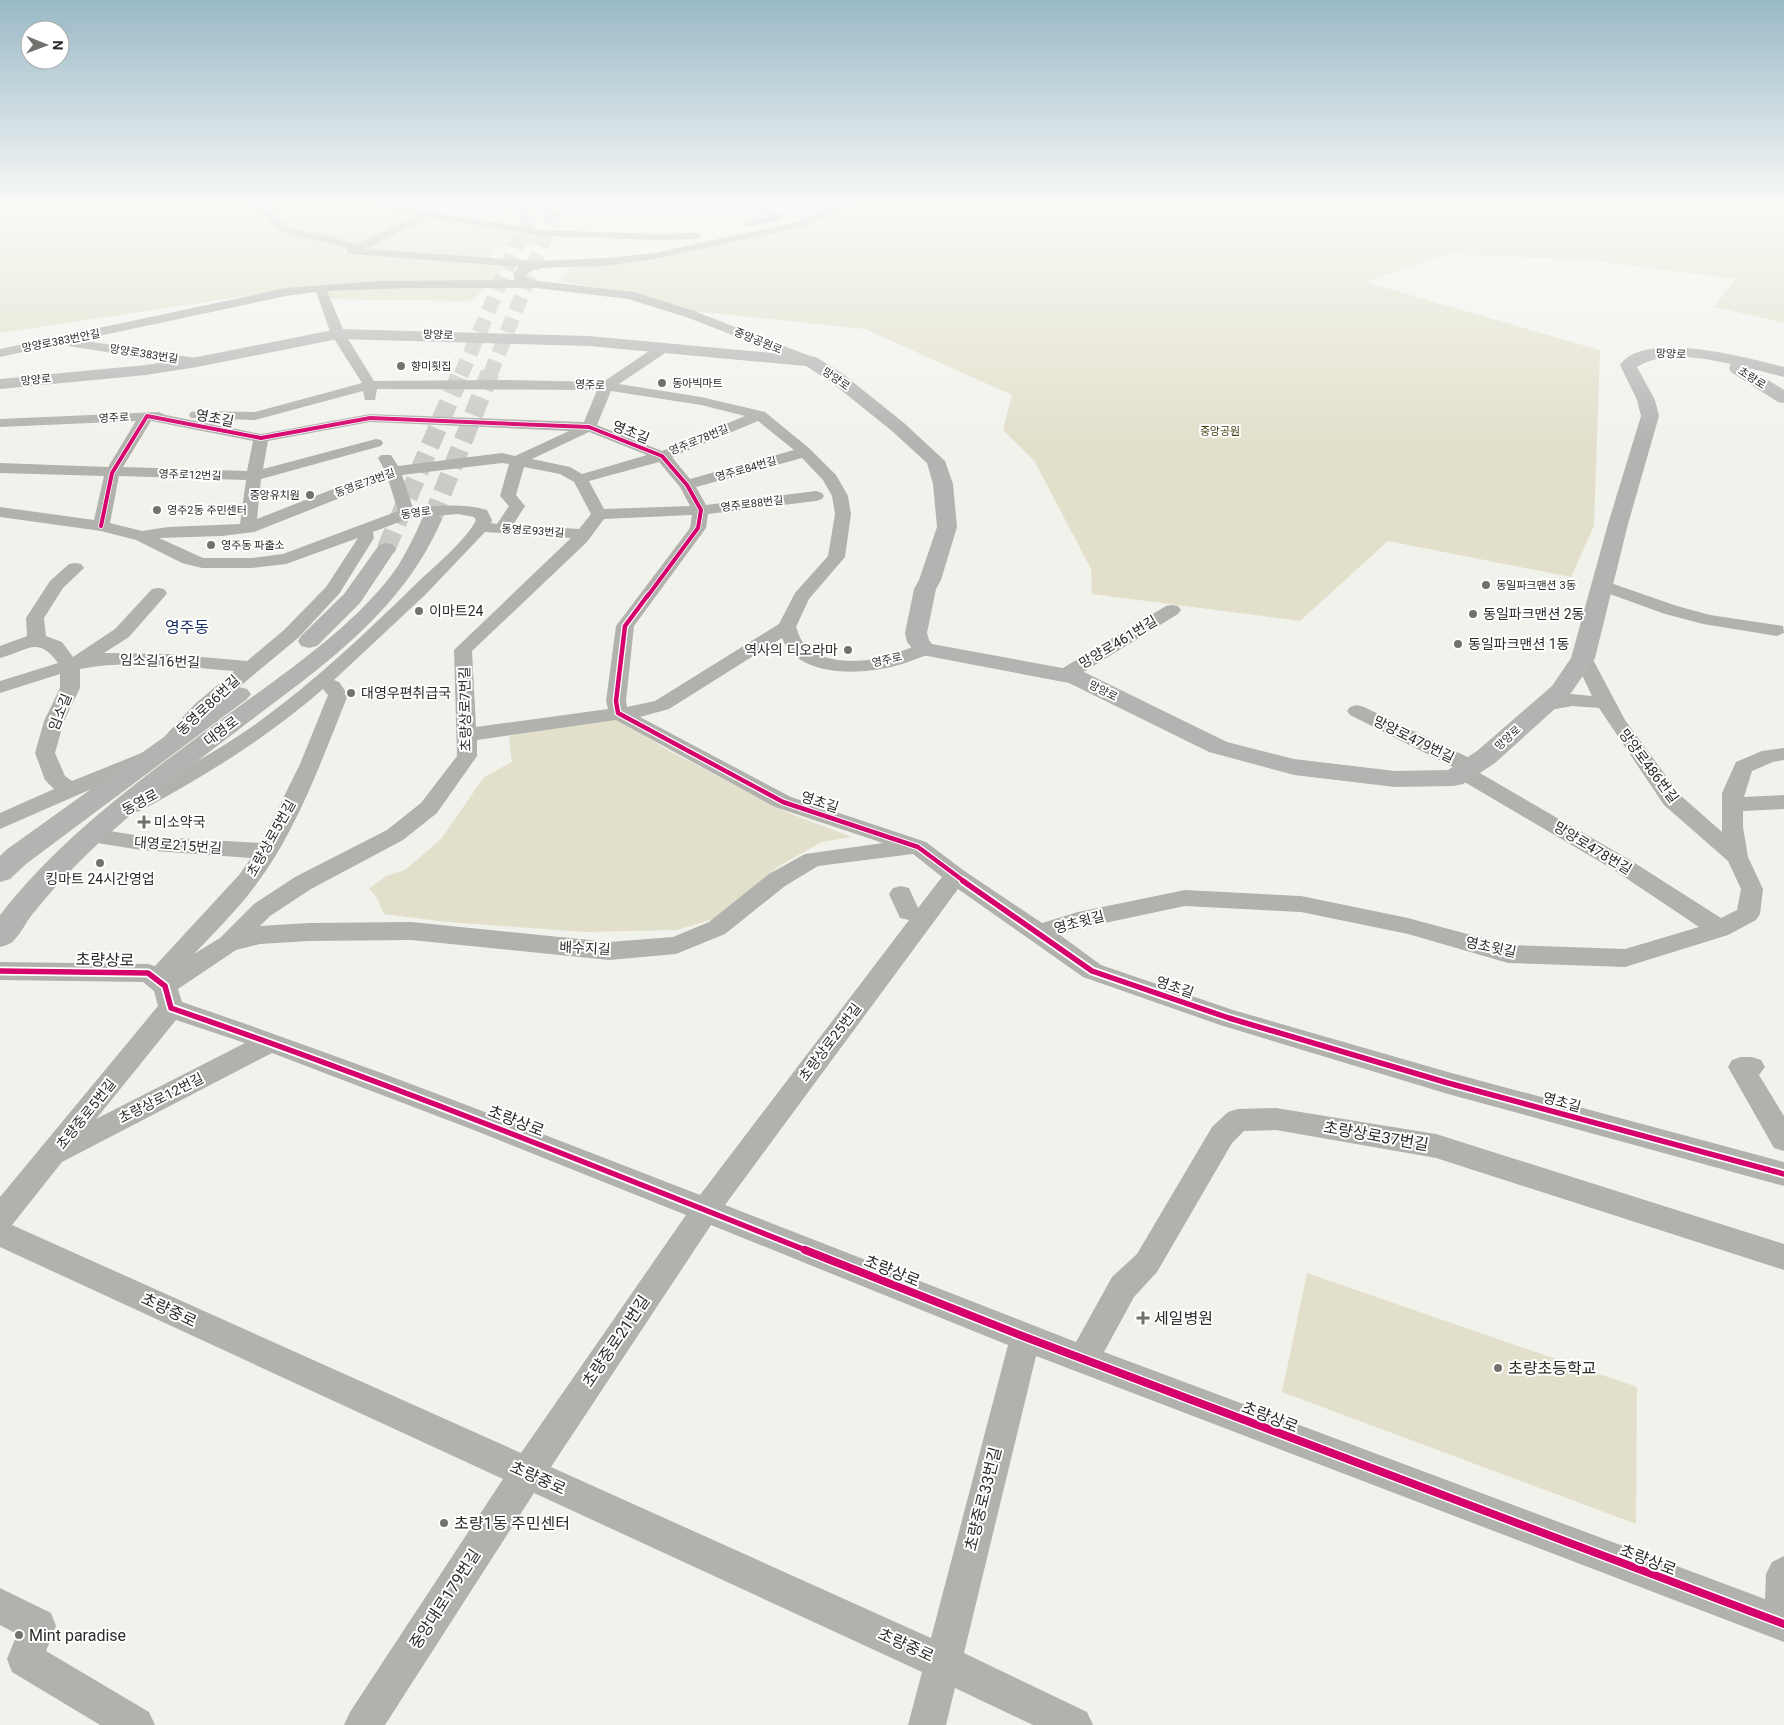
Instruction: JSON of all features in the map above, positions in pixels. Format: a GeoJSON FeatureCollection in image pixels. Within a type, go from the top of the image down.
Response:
{"type":"FeatureCollection","features":[{"type":"Feature","properties":{"kind":"main road","name":"망양로"},"geometry":{"type":"LineString","coordinates":[[0,384],[146,370],[197,362],[338,334],[481,336],[589,341],[810,361],[837,378],[898,427],[936,461],[943,484],[947,526],[930,580],[925,589],[916,634],[918,642],[925,649],[1065,675],[1084,681],[1218,747],[1294,767],[1395,779],[1454,778],[1467,770],[1486,757],[1562,691],[1583,658],[1650,416],[1646,400],[1628,365],[1635,358],[1659,352],[1721,358],[1784,372]]}},
{"type":"Feature","properties":{"kind":"main road","name":"초량로"},"geometry":{"type":"LineString","coordinates":[[1721,358],[1784,398]]}},
{"type":"Feature","properties":{"kind":"main road","name":"대영로"},"geometry":{"type":"LineString","coordinates":[[3,930],[59,866],[114,815],[293,678],[350,629],[398,579],[422,542],[432,520]]}},
{"type":"Feature","properties":{"kind":"main road","name":"대영로"},"geometry":{"type":"LineString","coordinates":[[0,872],[16,857],[272,671],[320,631],[351,601],[372,574],[386,549]]}},
{"type":"Feature","properties":{"kind":"street","name":"중앙공원로"},"geometry":{"type":"LineString","coordinates":[[527,282],[630,295],[697,317],[810,361]]}},
{"type":"Feature","properties":{"kind":"street","name":"망양로383번안길"},"geometry":{"type":"LineString","coordinates":[[0,353],[286,292],[320,288],[411,285],[537,284]]}},
{"type":"Feature","properties":{"kind":"street"},"geometry":{"type":"LineString","coordinates":[[320,288],[338,334],[370,385],[370,418],[376,443],[393,471],[407,513]]}},
{"type":"Feature","properties":{"kind":"street","name":"망양로383번길"},"geometry":{"type":"LineString","coordinates":[[61,341],[197,362]]}},
{"type":"Feature","properties":{"kind":"street"},"geometry":{"type":"LineString","coordinates":[[502,529],[517,506],[508,496],[518,460],[589,427],[606,386],[663,348]]}},
{"type":"Feature","properties":{"kind":"street","name":"영주로"},"geometry":{"type":"LineString","coordinates":[[0,423],[147,416],[255,416],[370,385],[606,386],[701,401],[760,415],[805,452],[830,478],[840,496],[844,514],[836,557],[801,597],[792,613],[787,628],[794,644],[807,656],[828,664],[860,666],[888,662],[925,649]]}},
{"type":"Feature","properties":{"kind":"street","name":"영주로78번길"},"geometry":{"type":"LineString","coordinates":[[580,479],[662,456],[760,415]]}},
{"type":"Feature","properties":{"kind":"street"},"geometry":{"type":"LineString","coordinates":[[101,526],[112,472],[147,416]]}},
{"type":"Feature","properties":{"kind":"street","name":"영초길"},"geometry":{"type":"LineString","coordinates":[[147,416],[261,438],[370,418],[589,427],[662,456],[687,486],[701,510]]}},
{"type":"Feature","properties":{"kind":"street"},"geometry":{"type":"LineString","coordinates":[[248,528],[261,438]]}},
{"type":"Feature","properties":{"kind":"street","name":"영주로12번길"},"geometry":{"type":"LineString","coordinates":[[0,468],[254,476],[376,443]]}},
{"type":"Feature","properties":{"kind":"street","name":"영주로84번길"},"geometry":{"type":"LineString","coordinates":[[687,486],[805,452]]}},
{"type":"Feature","properties":{"kind":"street","name":"동영로73번길"},"geometry":{"type":"LineString","coordinates":[[142,536],[162,531],[230,531],[248,528],[393,471],[502,458],[565,470],[580,479]]}},
{"type":"Feature","properties":{"kind":"street"},"geometry":{"type":"LineString","coordinates":[[580,479],[599,514]]}},
{"type":"Feature","properties":{"kind":"street","name":"영주로88번길"},"geometry":{"type":"LineString","coordinates":[[599,514],[701,510],[816,496]]}},
{"type":"Feature","properties":{"kind":"street","name":"동영로"},"geometry":{"type":"LineString","coordinates":[[0,512],[101,526],[142,536],[199,563],[252,563],[286,559],[407,513],[434,510],[473,510],[481,513],[484,520],[481,527],[440,572],[402,609],[320,682],[251,736],[155,794],[114,815]]}},
{"type":"Feature","properties":{"kind":"street"},"geometry":{"type":"LineString","coordinates":[[618,713],[616,701],[625,626],[698,528],[701,510]]}},
{"type":"Feature","properties":{"kind":"street","name":"초량상로7번길"},"geometry":{"type":"LineString","coordinates":[[164,992],[228,944],[262,910],[303,883],[395,835],[429,808],[467,756],[463,650],[584,534],[599,514]]}},
{"type":"Feature","properties":{"kind":"street","name":"동영로93번길"},"geometry":{"type":"LineString","coordinates":[[481,527],[584,534]]}},
{"type":"Feature","properties":{"kind":"street","name":"동영로86번길"},"geometry":{"type":"LineString","coordinates":[[0,822],[68,789],[100,779],[162,750],[202,708],[291,634],[333,590],[366,538],[364,528]]}},
{"type":"Feature","properties":{"kind":"street"},"geometry":{"type":"LineString","coordinates":[[37,638],[34,618],[56,585],[75,568]]}},
{"type":"Feature","properties":{"kind":"street"},"geometry":{"type":"LineString","coordinates":[[1602,585],[1671,610],[1709,620],[1782,629]]}},
{"type":"Feature","properties":{"kind":"street"},"geometry":{"type":"LineString","coordinates":[[0,687],[70,665],[122,633],[158,593]]}},
{"type":"Feature","properties":{"kind":"street","name":"망양로461번길"},"geometry":{"type":"LineString","coordinates":[[1065,675],[1172,610]]}},
{"type":"Feature","properties":{"kind":"street"},"geometry":{"type":"LineString","coordinates":[[466,735],[647,710],[662,705],[787,628]]}},
{"type":"Feature","properties":{"kind":"street"},"geometry":{"type":"LineString","coordinates":[[0,652],[37,638],[55,646],[70,665]]}},
{"type":"Feature","properties":{"kind":"street","name":"임소길16번길"},"geometry":{"type":"LineString","coordinates":[[70,665],[105,658],[168,660],[250,667]]}},
{"type":"Feature","properties":{"kind":"street","name":"망양로486번길"},"geometry":{"type":"LineString","coordinates":[[1583,658],[1616,721],[1672,800],[1737,857]]}},
{"type":"Feature","properties":{"kind":"street","name":"임소길"},"geometry":{"type":"LineString","coordinates":[[68,789],[56,780],[45,753],[54,721],[70,688],[70,665]]}},
{"type":"Feature","properties":{"kind":"street","name":"초량상로5번길"},"geometry":{"type":"LineString","coordinates":[[164,992],[247,881],[266,851],[310,764],[338,695],[332,686],[320,682]]}},
{"type":"Feature","properties":{"kind":"street"},"geometry":{"type":"LineString","coordinates":[[1545,705],[1572,700],[1605,703]]}},
{"type":"Feature","properties":{"kind":"street","name":"망양로479번길"},"geometry":{"type":"LineString","coordinates":[[1357,711],[1467,770]]}},
{"type":"Feature","properties":{"kind":"street","name":"영초길"},"geometry":{"type":"LineString","coordinates":[[618,713],[784,802],[918,847],[955,876],[1092,971],[1229,1018],[1448,1083],[1784,1174]]}},
{"type":"Feature","properties":{"kind":"street","name":"영초윗길"},"geometry":{"type":"LineString","coordinates":[[1039,933],[1078,920],[1185,898],[1301,904],[1408,926],[1508,954],[1625,958],[1720,929],[1748,914],[1752,889],[1737,857],[1732,827],[1732,794],[1743,767],[1769,756],[1784,754]]}},
{"type":"Feature","properties":{"kind":"street","name":"동영로"},"geometry":{"type":"LineString","coordinates":[[189,756],[183,764],[185,766],[195,765],[216,757]]}},
{"type":"Feature","properties":{"kind":"street","name":"망양로478번길"},"geometry":{"type":"LineString","coordinates":[[1467,770],[1622,865],[1720,929]]}},
{"type":"Feature","properties":{"kind":"street"},"geometry":{"type":"LineString","coordinates":[[1732,805],[1784,802]]}},
{"type":"Feature","properties":{"kind":"street","name":"대영로215번길"},"geometry":{"type":"LineString","coordinates":[[91,836],[141,843],[266,851]]}},
{"type":"Feature","properties":{"kind":"street","name":"배수지길"},"geometry":{"type":"LineString","coordinates":[[228,944],[260,935],[309,932],[411,931],[517,944],[609,951],[676,945],[717,928],[777,880],[814,859],[918,847]]}},
{"type":"Feature","properties":{"kind":"street","name":"초량상로25번길"},"geometry":{"type":"LineString","coordinates":[[706,1209],[955,876]]}},
{"type":"Feature","properties":{"kind":"street","name":"초량상로"},"geometry":{"type":"LineString","coordinates":[[0,971],[148,973],[164,992],[270,1042],[481,1121],[706,1209],[1083,1360],[1784,1624]]}},
{"type":"Feature","properties":{"kind":"street","name":"초량중로5번길"},"geometry":{"type":"LineString","coordinates":[[0,1218],[53,1155],[164,992]]}},
{"type":"Feature","properties":{"kind":"street","name":"초량상로12번길"},"geometry":{"type":"LineString","coordinates":[[53,1155],[270,1042]]}},
{"type":"Feature","properties":{"kind":"street"},"geometry":{"type":"LineString","coordinates":[[1752,1067],[1742,1067],[1784,1140]]}},
{"type":"Feature","properties":{"kind":"street","name":"초량상로37번길"},"geometry":{"type":"LineString","coordinates":[[1083,1360],[1123,1287],[1147,1263],[1222,1135],[1238,1120],[1276,1118],[1436,1146],[1784,1257]]}},
{"type":"Feature","properties":{"kind":"street","name":"초량중로21번길"},"geometry":{"type":"LineString","coordinates":[[527,1473],[706,1209]]}},
{"type":"Feature","properties":{"kind":"street","name":"초량중로"},"geometry":{"type":"LineString","coordinates":[[0,1233],[942,1662],[1074,1725]]}},
{"type":"Feature","properties":{"kind":"street","name":"초량중로33번길"},"geometry":{"type":"LineString","coordinates":[[927,1725],[1025,1337]]}},
{"type":"Feature","properties":{"kind":"street","name":"중앙대로179번길"},"geometry":{"type":"LineString","coordinates":[[363,1725],[527,1473]]}},
{"type":"Feature","properties":{"kind":"street"},"geometry":{"type":"LineString","coordinates":[[1784,1574],[1782,1587],[1784,1613]]}},
{"type":"Feature","properties":{"kind":"street"},"geometry":{"type":"LineString","coordinates":[[0,1606],[38,1626],[25,1659],[136,1725]]}},
{"type":"Feature","properties":{"kind":"green space"},"geometry":{"type":"Polygon","coordinates":[[[0,282],[494,282],[469,301],[327,299],[320,285],[0,333],[0,282]]]}},
{"type":"Feature","properties":{"kind":"green space","name":"중앙공원"},"geometry":{"type":"Polygon","coordinates":[[[568,282],[1367,282],[1600,350],[1594,526],[1571,577],[1388,541],[1300,621],[1092,594],[1091,569],[1035,462],[1003,430],[1012,395],[865,329],[691,311],[634,293],[568,282]]]}},
{"type":"Feature","properties":{"kind":"green space","name":"중앙공원"},"geometry":{"type":"Polygon","coordinates":[[[1732,282],[1784,282],[1784,323],[1714,307],[1732,282]]]}},
{"type":"Feature","properties":{"kind":"green space"},"geometry":{"type":"Polygon","coordinates":[[[612,715],[666,749],[786,812],[852,837],[822,842],[779,866],[720,917],[677,930],[586,932],[446,922],[384,914],[376,896],[369,889],[386,876],[405,870],[441,839],[484,777],[512,762],[509,736],[612,715]]]}},
{"type":"Feature","properties":{"kind":"green space"},"geometry":{"type":"Polygon","coordinates":[[[1307,1273],[1637,1387],[1636,1524],[1282,1392],[1307,1273]]]}},
{"type":"Feature","properties":{"kind":"tunnel"},"geometry":{"type":"LineString","coordinates":[[461,375],[501,282]]}},
{"type":"Feature","properties":{"kind":"tunnel"},"geometry":{"type":"LineString","coordinates":[[490,375],[527,282]]}},
{"type":"Feature","properties":{"kind":"tunnel"},"geometry":{"type":"LineString","coordinates":[[386,549],[461,373]]}},
{"type":"Feature","properties":{"kind":"tunnel"},"geometry":{"type":"LineString","coordinates":[[432,519],[490,373]]}},
{"type":"Feature","properties":{"kind":"cycle path"},"geometry":{"type":"LineString","coordinates":[[101,526],[112,473],[147,416],[261,438],[370,418],[589,427],[662,456],[687,485],[701,510],[698,528],[625,626],[616,701],[618,713],[783,802],[918,847],[955,876],[1092,971],[1229,1018],[1448,1083],[1784,1174]]}},
{"type":"Feature","properties":{"kind":"cycle path"},"geometry":{"type":"LineString","coordinates":[[0,971],[148,973],[165,986],[171,1008],[279,1045],[481,1121],[1025,1337],[1784,1624]]}},
{"type":"Feature","properties":{"kind":"place","name":"향미횟집"},"geometry":{"type":"Point","coordinates":[401,366]}},
{"type":"Feature","properties":{"kind":"place","name":"동아빅마트"},"geometry":{"type":"Point","coordinates":[662,383]}},
{"type":"Feature","properties":{"kind":"place","name":"중앙유치원"},"geometry":{"type":"Point","coordinates":[310,495]}},
{"type":"Feature","properties":{"kind":"place","name":"영주2동 주민센터"},"geometry":{"type":"Point","coordinates":[157,510]}},
{"type":"Feature","properties":{"kind":"place","name":"영주동 파출소"},"geometry":{"type":"Point","coordinates":[211,545]}},
{"type":"Feature","properties":{"kind":"place","name":"동일파크맨션 3동"},"geometry":{"type":"Point","coordinates":[1486,585]}},
{"type":"Feature","properties":{"kind":"place","name":"이마트24"},"geometry":{"type":"Point","coordinates":[419,611]}},
{"type":"Feature","properties":{"kind":"place","name":"동일파크맨션 2동"},"geometry":{"type":"Point","coordinates":[1473,614]}},
{"type":"Feature","properties":{"kind":"place","name":"동일파크맨션 1동"},"geometry":{"type":"Point","coordinates":[1458,644]}},
{"type":"Feature","properties":{"kind":"place","name":"역사의 디오라마"},"geometry":{"type":"Point","coordinates":[848,650]}},
{"type":"Feature","properties":{"kind":"place","name":"대영우편취급국"},"geometry":{"type":"Point","coordinates":[351,693]}},
{"type":"Feature","properties":{"kind":"place","name":"미소약국"},"geometry":{"type":"Point","coordinates":[144,822]}},
{"type":"Feature","properties":{"kind":"place","name":"킹마트 24시간영업"},"geometry":{"type":"Point","coordinates":[100,863]}},
{"type":"Feature","properties":{"kind":"place","name":"세일병원"},"geometry":{"type":"Point","coordinates":[1143,1318]}},
{"type":"Feature","properties":{"kind":"place","name":"초량초등학교"},"geometry":{"type":"Point","coordinates":[1498,1368]}},
{"type":"Feature","properties":{"kind":"place","name":"초량1동 주민센터"},"geometry":{"type":"Point","coordinates":[444,1523]}},
{"type":"Feature","properties":{"kind":"place","name":"Mint paradise"},"geometry":{"type":"Point","coordinates":[19,1635]}},
{"type":"Feature","properties":{"kind":"district","name":"영주동"},"geometry":{"type":"Point","coordinates":[187,627]}}]}
